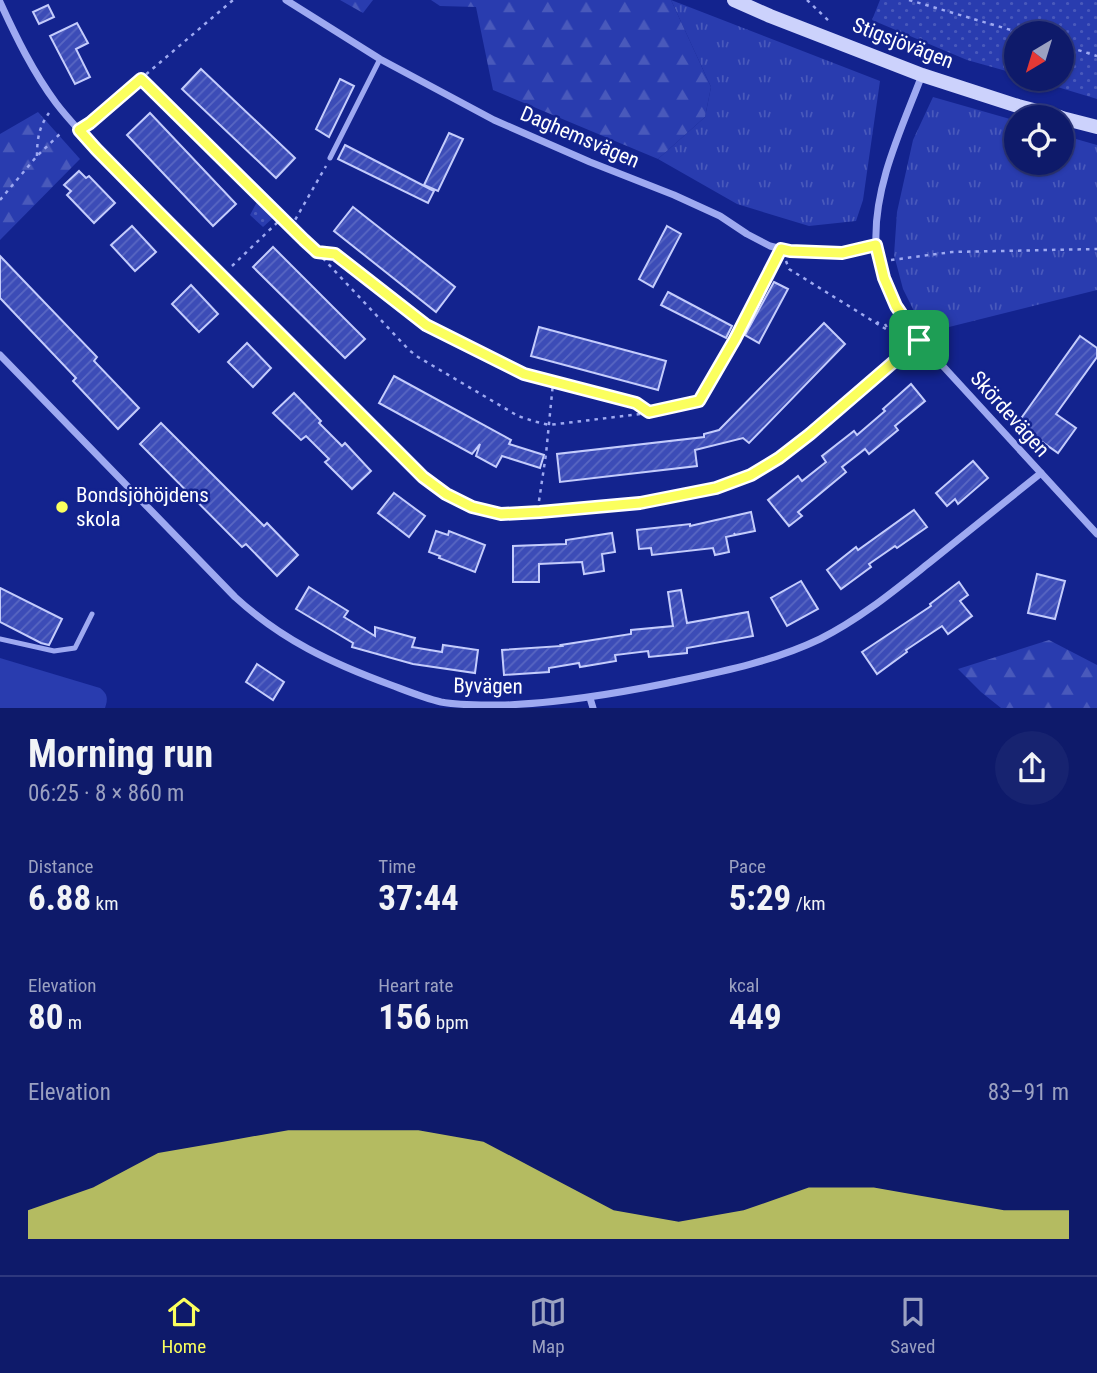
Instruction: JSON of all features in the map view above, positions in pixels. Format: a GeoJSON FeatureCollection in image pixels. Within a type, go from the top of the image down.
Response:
{"type":"FeatureCollection","features":[{"type":"Feature","properties":{"kind":"main road","name":"Stigsjövägen"},"geometry":{"type":"LineString","coordinates":[[734,0],[922,75],[1014,105]]}},
{"type":"Feature","properties":{"kind":"main road","name":"Stigsjövägen"},"geometry":{"type":"LineString","coordinates":[[1074,121],[1097,127]]}},
{"type":"Feature","properties":{"kind":"street","name":"Daghemsvägen"},"geometry":{"type":"LineString","coordinates":[[286,0],[380,59],[494,120],[697,205],[769,246],[790,251],[842,253],[876,245]]}},
{"type":"Feature","properties":{"kind":"street"},"geometry":{"type":"LineString","coordinates":[[0,2],[18,42],[39,78],[58,106],[96,149],[423,477],[446,494],[472,507],[501,514],[540,512],[640,503],[728,484],[751,475],[790,450],[919,340]]}},
{"type":"Feature","properties":{"kind":"street","name":"Skördevägen"},"geometry":{"type":"LineString","coordinates":[[922,75],[882,183],[876,215],[876,245],[884,278],[896,306],[919,340],[1097,534]]}},
{"type":"Feature","properties":{"kind":"street","name":"Byvägen"},"geometry":{"type":"LineString","coordinates":[[0,355],[234,597],[258,618],[322,657],[441,705],[535,704],[590,698],[743,667],[783,654],[821,638],[855,619],[1041,473]]}},
{"type":"Feature","properties":{"kind":"street"},"geometry":{"type":"LineString","coordinates":[[590,698],[593,708]]}},
{"type":"Feature","properties":{"kind":"lane"},"geometry":{"type":"LineString","coordinates":[[330,158],[380,59]]}},
{"type":"Feature","properties":{"kind":"lane"},"geometry":{"type":"LineString","coordinates":[[735,339],[781,249]]}},
{"type":"Feature","properties":{"kind":"lane"},"geometry":{"type":"LineString","coordinates":[[0,639],[54,651],[75,648],[93,614]]}},
{"type":"Feature","properties":{"kind":"path"},"geometry":{"type":"LineString","coordinates":[[79,130],[233,0]]}},
{"type":"Feature","properties":{"kind":"path"},"geometry":{"type":"LineString","coordinates":[[909,0],[1004,28]]}},
{"type":"Feature","properties":{"kind":"path"},"geometry":{"type":"LineString","coordinates":[[1074,49],[1097,56]]}},
{"type":"Feature","properties":{"kind":"path"},"geometry":{"type":"LineString","coordinates":[[141,79],[317,252],[409,350],[519,416],[549,425],[649,412],[699,401],[735,339]]}},
{"type":"Feature","properties":{"kind":"path"},"geometry":{"type":"LineString","coordinates":[[37,156],[40,127],[47,115],[58,106]]}},
{"type":"Feature","properties":{"kind":"path"},"geometry":{"type":"LineString","coordinates":[[0,200],[37,156],[72,122]]}},
{"type":"Feature","properties":{"kind":"path"},"geometry":{"type":"LineString","coordinates":[[291,227],[330,158]]}},
{"type":"Feature","properties":{"kind":"path"},"geometry":{"type":"LineString","coordinates":[[230,268],[282,218]]}},
{"type":"Feature","properties":{"kind":"path"},"geometry":{"type":"LineString","coordinates":[[781,249],[789,269],[876,324],[919,340]]}},
{"type":"Feature","properties":{"kind":"path"},"geometry":{"type":"LineString","coordinates":[[880,261],[952,252],[1097,249]]}},
{"type":"Feature","properties":{"kind":"path"},"geometry":{"type":"LineString","coordinates":[[317,252],[335,254],[426,325],[524,374],[636,403],[649,412]]}},
{"type":"Feature","properties":{"kind":"path"},"geometry":{"type":"LineString","coordinates":[[876,324],[882,319]]}},
{"type":"Feature","properties":{"kind":"path"},"geometry":{"type":"LineString","coordinates":[[885,324],[889,331]]}},
{"type":"Feature","properties":{"kind":"path"},"geometry":{"type":"LineString","coordinates":[[538,498],[546,454],[553,383]]}},
{"type":"Feature","properties":{"kind":"green space"},"geometry":{"type":"Polygon","coordinates":[[[340,0],[373,0],[363,13],[340,0]]]}},
{"type":"Feature","properties":{"kind":"green space"},"geometry":{"type":"Polygon","coordinates":[[[431,0],[671,0],[711,87],[705,117],[658,159],[493,90],[476,7],[440,6],[431,0]]]}},
{"type":"Feature","properties":{"kind":"green space"},"geometry":{"type":"Polygon","coordinates":[[[671,0],[880,81],[863,200],[856,221],[809,226],[737,204],[658,159],[705,117],[711,87],[671,0]]]}},
{"type":"Feature","properties":{"kind":"green space"},"geometry":{"type":"Polygon","coordinates":[[[880,0],[1097,0],[1097,99],[1071,91],[1074,91],[1074,21],[1004,21],[1004,70],[967,60],[872,20],[880,0]]]}},
{"type":"Feature","properties":{"kind":"green space"},"geometry":{"type":"Polygon","coordinates":[[[933,97],[1004,117],[1004,175],[1074,175],[1074,138],[1097,145],[1097,290],[925,333],[903,289],[894,255],[897,212],[913,140],[933,97]]]}},
{"type":"Feature","properties":{"kind":"green space"},"geometry":{"type":"Polygon","coordinates":[[[38,112],[80,159],[0,240],[0,134],[38,112]]]}},
{"type":"Feature","properties":{"kind":"green space"},"geometry":{"type":"Polygon","coordinates":[[[258,200],[273,218],[263,227],[250,215],[258,200]]]}},
{"type":"Feature","properties":{"kind":"green space"},"geometry":{"type":"Polygon","coordinates":[[[1049,640],[1097,665],[1097,708],[1001,708],[958,669],[1049,640]]]}},
{"type":"Feature","properties":{"kind":"green space"},"geometry":{"type":"Polygon","coordinates":[[[0,658],[100,688],[107,697],[105,708],[0,708],[0,658]]]}},
{"type":"Feature","properties":{"kind":"building"},"geometry":{"type":"Polygon","coordinates":[[[48,5],[54,17],[39,24],[33,12],[48,5]]]}},
{"type":"Feature","properties":{"kind":"building"},"geometry":{"type":"Polygon","coordinates":[[[77,23],[88,43],[76,49],[90,77],[75,84],[50,36],[77,23]]]}},
{"type":"Feature","properties":{"kind":"building"},"geometry":{"type":"Polygon","coordinates":[[[201,69],[295,158],[276,178],[182,89],[201,69]]]}},
{"type":"Feature","properties":{"kind":"building"},"geometry":{"type":"Polygon","coordinates":[[[340,79],[354,86],[329,137],[316,129],[340,79]]]}},
{"type":"Feature","properties":{"kind":"building"},"geometry":{"type":"Polygon","coordinates":[[[150,113],[236,204],[213,226],[127,135],[150,113]]]}},
{"type":"Feature","properties":{"kind":"building"},"geometry":{"type":"Polygon","coordinates":[[[449,133],[463,139],[438,191],[424,185],[449,133]]]}},
{"type":"Feature","properties":{"kind":"building"},"geometry":{"type":"Polygon","coordinates":[[[345,145],[434,191],[428,203],[338,159],[345,145]]]}},
{"type":"Feature","properties":{"kind":"building"},"geometry":{"type":"Polygon","coordinates":[[[79,171],[86,178],[89,176],[115,203],[94,223],[67,195],[71,191],[64,185],[79,171]]]}},
{"type":"Feature","properties":{"kind":"building"},"geometry":{"type":"Polygon","coordinates":[[[353,207],[455,287],[436,312],[334,231],[353,207]]]}},
{"type":"Feature","properties":{"kind":"building"},"geometry":{"type":"Polygon","coordinates":[[[132,226],[156,252],[135,271],[111,245],[132,226]]]}},
{"type":"Feature","properties":{"kind":"building"},"geometry":{"type":"Polygon","coordinates":[[[667,226],[681,234],[653,287],[639,279],[667,226]]]}},
{"type":"Feature","properties":{"kind":"building"},"geometry":{"type":"Polygon","coordinates":[[[273,247],[365,339],[345,358],[253,267],[273,247]]]}},
{"type":"Feature","properties":{"kind":"building"},"geometry":{"type":"Polygon","coordinates":[[[0,256],[97,357],[94,361],[139,408],[118,429],[73,381],[76,378],[0,298],[0,256]]]}},
{"type":"Feature","properties":{"kind":"building"},"geometry":{"type":"Polygon","coordinates":[[[774,282],[788,289],[759,343],[745,335],[774,282]]]}},
{"type":"Feature","properties":{"kind":"building"},"geometry":{"type":"Polygon","coordinates":[[[191,285],[218,314],[199,332],[172,304],[191,285]]]}},
{"type":"Feature","properties":{"kind":"building"},"geometry":{"type":"Polygon","coordinates":[[[668,292],[732,326],[726,338],[661,305],[668,292]]]}},
{"type":"Feature","properties":{"kind":"building"},"geometry":{"type":"Polygon","coordinates":[[[824,323],[845,344],[749,443],[743,438],[695,450],[697,466],[560,482],[557,454],[704,437],[704,434],[719,430],[824,323]]]}},
{"type":"Feature","properties":{"kind":"building"},"geometry":{"type":"Polygon","coordinates":[[[539,327],[666,361],[658,390],[531,356],[539,327]]]}},
{"type":"Feature","properties":{"kind":"building"},"geometry":{"type":"Polygon","coordinates":[[[1080,336],[1097,348],[1097,357],[1056,414],[1076,428],[1058,453],[1017,424],[1080,336]]]}},
{"type":"Feature","properties":{"kind":"building"},"geometry":{"type":"Polygon","coordinates":[[[247,343],[271,368],[253,387],[228,362],[247,343]]]}},
{"type":"Feature","properties":{"kind":"building"},"geometry":{"type":"Polygon","coordinates":[[[394,376],[511,440],[509,444],[544,455],[540,468],[502,456],[496,467],[476,456],[480,444],[472,454],[379,403],[394,376]]]}},
{"type":"Feature","properties":{"kind":"building"},"geometry":{"type":"Polygon","coordinates":[[[911,384],[925,401],[895,426],[898,430],[869,454],[865,449],[842,467],[846,472],[798,512],[802,516],[789,526],[768,500],[798,476],[802,481],[826,462],[822,456],[854,431],[857,435],[911,384]]]}},
{"type":"Feature","properties":{"kind":"building"},"geometry":{"type":"Polygon","coordinates":[[[294,393],[321,421],[319,423],[342,446],[345,443],[371,471],[352,489],[325,462],[329,459],[306,436],[301,440],[273,413],[294,393]]]}},
{"type":"Feature","properties":{"kind":"building"},"geometry":{"type":"Polygon","coordinates":[[[161,423],[264,526],[267,523],[298,555],[277,576],[246,544],[242,547],[140,444],[161,423]]]}},
{"type":"Feature","properties":{"kind":"building"},"geometry":{"type":"Polygon","coordinates":[[[973,461],[988,478],[958,504],[955,499],[947,506],[936,493],[973,461]]]}},
{"type":"Feature","properties":{"kind":"building"},"geometry":{"type":"Polygon","coordinates":[[[394,493],[425,516],[409,537],[378,513],[394,493]]]}},
{"type":"Feature","properties":{"kind":"building"},"geometry":{"type":"Polygon","coordinates":[[[914,510],[927,527],[869,564],[871,567],[841,589],[827,570],[856,547],[858,550],[914,510]]]}},
{"type":"Feature","properties":{"kind":"building"},"geometry":{"type":"Polygon","coordinates":[[[751,512],[755,531],[726,537],[729,552],[715,555],[713,548],[652,555],[651,548],[639,549],[637,530],[690,526],[751,512]]]}},
{"type":"Feature","properties":{"kind":"building"},"geometry":{"type":"Polygon","coordinates":[[[436,531],[448,535],[449,531],[485,545],[475,572],[429,552],[436,531]]]}},
{"type":"Feature","properties":{"kind":"building"},"geometry":{"type":"Polygon","coordinates":[[[612,533],[615,552],[602,554],[604,571],[584,574],[582,562],[539,564],[539,582],[513,582],[513,546],[566,544],[566,540],[612,533]]]}},
{"type":"Feature","properties":{"kind":"building"},"geometry":{"type":"Polygon","coordinates":[[[1037,574],[1065,581],[1055,619],[1028,613],[1037,574]]]}},
{"type":"Feature","properties":{"kind":"building"},"geometry":{"type":"Polygon","coordinates":[[[801,581],[818,609],[787,626],[771,598],[801,581]]]}},
{"type":"Feature","properties":{"kind":"building"},"geometry":{"type":"Polygon","coordinates":[[[959,582],[968,595],[960,601],[972,616],[948,634],[942,626],[877,674],[862,652],[931,606],[930,604],[959,582]]]}},
{"type":"Feature","properties":{"kind":"building"},"geometry":{"type":"Polygon","coordinates":[[[309,587],[348,611],[344,617],[375,636],[375,627],[415,638],[412,647],[442,652],[443,645],[478,650],[475,673],[413,664],[352,647],[353,643],[296,609],[309,587]]]}},
{"type":"Feature","properties":{"kind":"building"},"geometry":{"type":"Polygon","coordinates":[[[0,588],[62,619],[49,645],[0,622],[0,588]]]}},
{"type":"Feature","properties":{"kind":"building"},"geometry":{"type":"Polygon","coordinates":[[[681,590],[687,623],[748,612],[753,636],[687,648],[687,653],[649,657],[648,651],[615,655],[616,661],[580,667],[579,663],[549,668],[549,672],[504,675],[502,650],[562,646],[631,634],[631,630],[673,626],[668,592],[681,590]]]}},
{"type":"Feature","properties":{"kind":"building"},"geometry":{"type":"Polygon","coordinates":[[[257,664],[284,682],[273,700],[246,682],[257,664]]]}},
{"type":"Feature","properties":{"kind":"place","name":"Bondsjöhöjdens skola"},"geometry":{"type":"Point","coordinates":[62,507]}},
{"type":"Feature","properties":{"kind":"route"},"geometry":{"type":"LineString","coordinates":[[141,79],[317,252],[335,254],[426,325],[524,374],[636,403],[649,412],[699,401],[735,339],[781,249],[842,253],[876,245],[884,278],[896,306],[919,340],[810,434],[751,475],[716,488],[640,503],[501,514],[472,507],[446,494],[423,477],[79,130],[141,79]]}}]}
